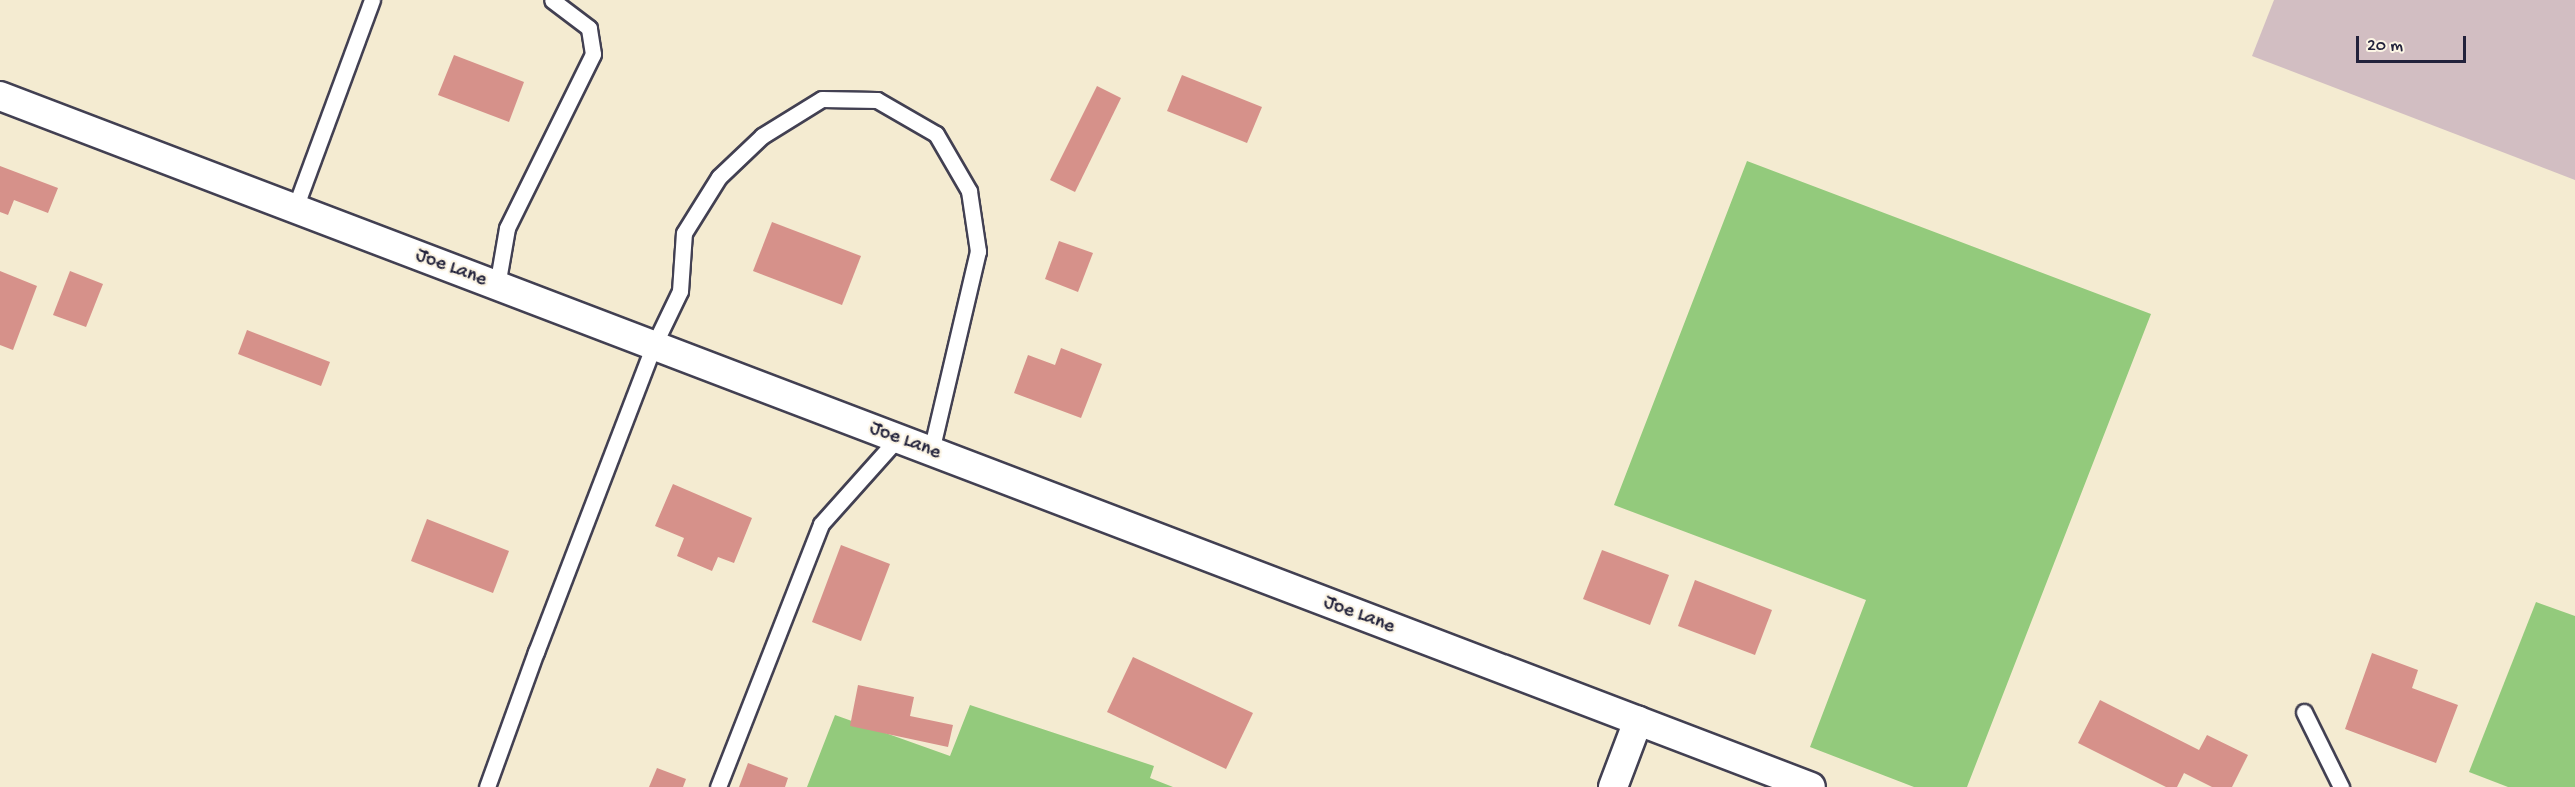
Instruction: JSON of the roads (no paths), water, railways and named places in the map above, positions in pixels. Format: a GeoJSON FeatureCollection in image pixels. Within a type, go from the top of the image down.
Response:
{"type":"FeatureCollection","features":[{"type":"Feature","properties":{"kind":"street","name":"Joe Lane"},"geometry":{"type":"LineString","coordinates":[[0,96],[1811,787]]}},
{"type":"Feature","properties":{"kind":"street"},"geometry":{"type":"LineString","coordinates":[[1613,787],[1638,721]]}},
{"type":"Feature","properties":{"kind":"lane"},"geometry":{"type":"LineString","coordinates":[[295,208],[372,0]]}},
{"type":"Feature","properties":{"kind":"lane"},"geometry":{"type":"LineString","coordinates":[[497,286],[507,228],[593,54],[589,28],[552,0]]}},
{"type":"Feature","properties":{"kind":"lane"},"geometry":{"type":"LineString","coordinates":[[487,787],[654,345],[680,291],[684,233],[719,177],[762,136],[822,99],[877,100],[936,134],[969,191],[978,251],[931,452]]}},
{"type":"Feature","properties":{"kind":"lane"},"geometry":{"type":"LineString","coordinates":[[718,787],[821,524],[898,438]]}},
{"type":"Feature","properties":{"kind":"lane"},"geometry":{"type":"LineString","coordinates":[[2304,712],[2341,787]]}}]}
